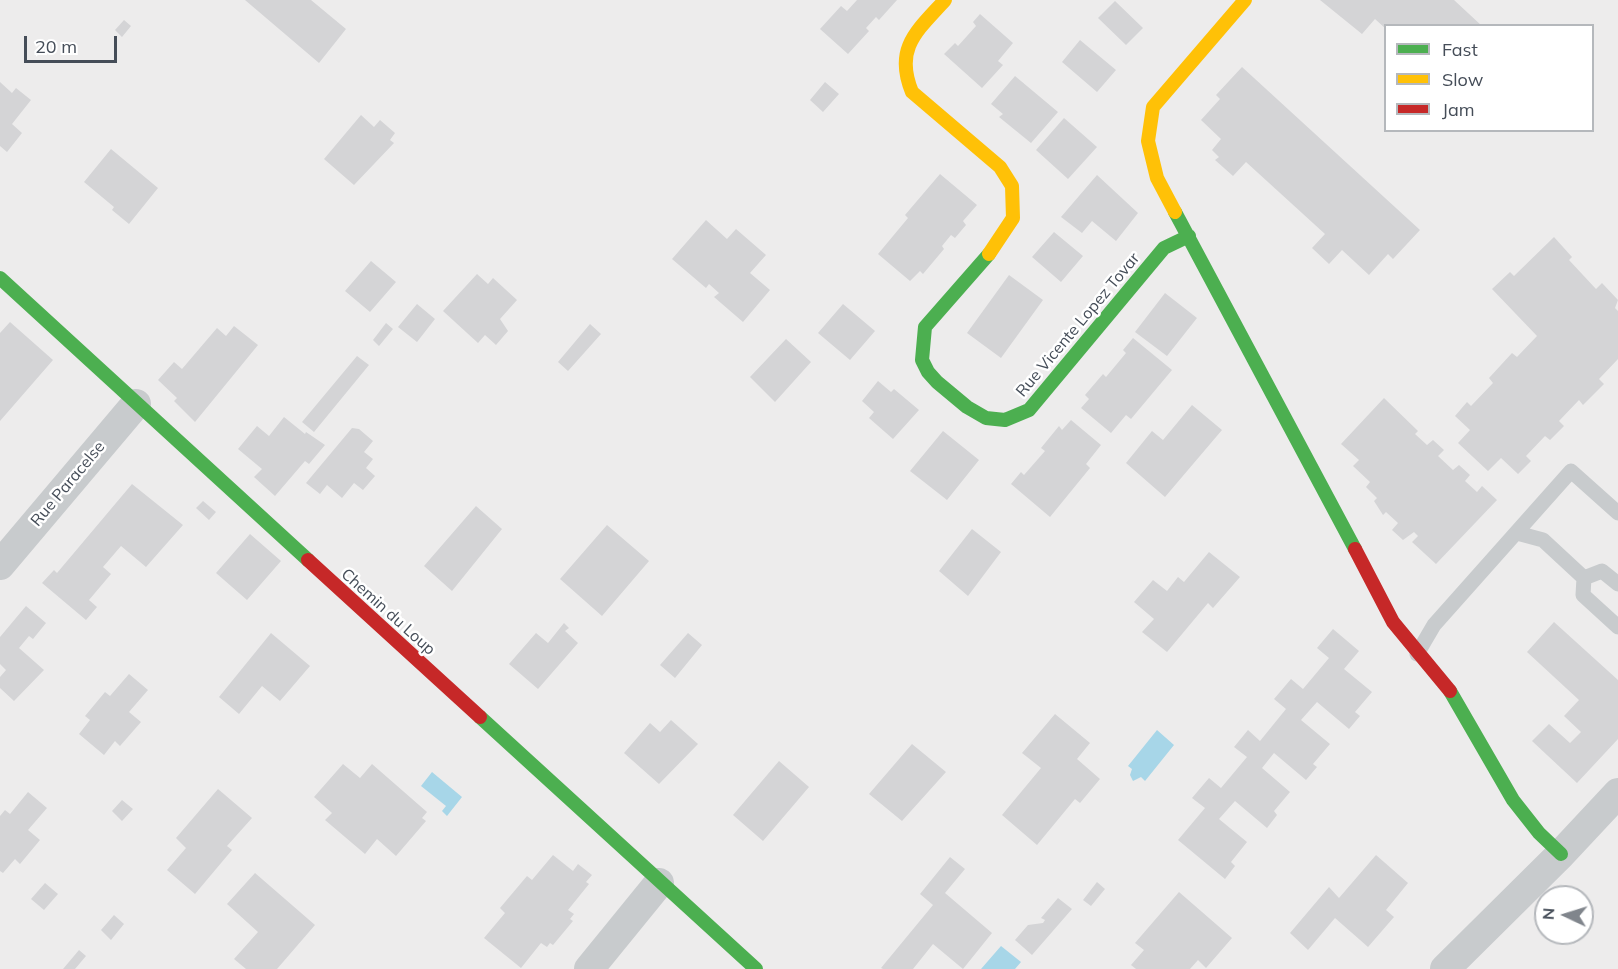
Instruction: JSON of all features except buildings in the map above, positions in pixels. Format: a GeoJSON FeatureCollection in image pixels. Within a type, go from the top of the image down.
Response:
{"type":"FeatureCollection","features":[{"type":"Feature","properties":{"kind":"street","name":"Rue Vicente Lopez Tovar"},"geometry":{"type":"LineString","coordinates":[[945,0],[909,41],[903,55],[903,76],[912,92],[1000,167],[1012,186],[1013,218],[998,243],[926,327],[922,341],[922,362],[930,375],[978,416],[997,421],[1016,418],[1029,410],[1164,248],[1189,236]]}},
{"type":"Feature","properties":{"kind":"street"},"geometry":{"type":"LineString","coordinates":[[1245,0],[1153,107],[1148,141],[1156,178],[1394,622],[1417,654],[1457,699],[1513,800],[1539,833],[1561,854]]}},
{"type":"Feature","properties":{"kind":"street","name":"Chemin du Loup"},"geometry":{"type":"LineString","coordinates":[[0,278],[659,883],[756,969]]}},
{"type":"Feature","properties":{"kind":"street","name":"Rue Paracelse"},"geometry":{"type":"LineString","coordinates":[[0,565],[136,404]]}},
{"type":"Feature","properties":{"kind":"street"},"geometry":{"type":"LineString","coordinates":[[1445,969],[1561,854],[1618,793]]}},
{"type":"Feature","properties":{"kind":"street"},"geometry":{"type":"LineString","coordinates":[[589,969],[659,883]]}},
{"type":"Feature","properties":{"kind":"lane"},"geometry":{"type":"LineString","coordinates":[[1417,654],[1434,625],[1571,471],[1618,513]]}},
{"type":"Feature","properties":{"kind":"lane"},"geometry":{"type":"LineString","coordinates":[[1517,533],[1543,540],[1584,578]]}},
{"type":"Feature","properties":{"kind":"lane"},"geometry":{"type":"LineString","coordinates":[[1584,578],[1602,571],[1618,584]]}},
{"type":"Feature","properties":{"kind":"lane"},"geometry":{"type":"LineString","coordinates":[[1584,578],[1583,595],[1618,627]]}},
{"type":"Feature","properties":{"kind":"water"},"geometry":{"type":"Polygon","coordinates":[[[1157,730],[1174,745],[1145,781],[1141,777],[1133,781],[1130,775],[1132,769],[1128,766],[1157,730]]]}},
{"type":"Feature","properties":{"kind":"water"},"geometry":{"type":"Polygon","coordinates":[[[432,772],[462,797],[447,816],[442,811],[446,806],[421,786],[432,772]]]}},
{"type":"Feature","properties":{"kind":"water"},"geometry":{"type":"Polygon","coordinates":[[[1001,946],[1021,962],[1015,969],[981,969],[1001,946]]]}},
{"type":"Feature","properties":{"kind":"traffic: fast"},"geometry":{"type":"LineString","coordinates":[[1175,212],[1355,549]]}},
{"type":"Feature","properties":{"kind":"traffic: fast"},"geometry":{"type":"LineString","coordinates":[[989,254],[925,327],[922,360],[928,372],[937,382],[967,407],[986,418],[1005,420],[1029,410],[1164,248],[1189,236]]}},
{"type":"Feature","properties":{"kind":"traffic: fast"},"geometry":{"type":"LineString","coordinates":[[0,278],[308,560]]}},
{"type":"Feature","properties":{"kind":"traffic: fast"},"geometry":{"type":"LineString","coordinates":[[1450,691],[1513,800],[1539,833],[1561,854]]}},
{"type":"Feature","properties":{"kind":"traffic: fast"},"geometry":{"type":"LineString","coordinates":[[480,717],[756,969]]}},
{"type":"Feature","properties":{"kind":"traffic: slow"},"geometry":{"type":"LineString","coordinates":[[945,0],[911,41],[907,52],[907,77],[912,92],[1000,167],[1012,186],[1013,218],[989,254]]}},
{"type":"Feature","properties":{"kind":"traffic: slow"},"geometry":{"type":"LineString","coordinates":[[1175,212],[1157,178],[1148,141],[1153,107],[1245,0]]}},
{"type":"Feature","properties":{"kind":"traffic: jam"},"geometry":{"type":"LineString","coordinates":[[1355,549],[1393,622],[1450,691]]}},
{"type":"Feature","properties":{"kind":"traffic: jam"},"geometry":{"type":"LineString","coordinates":[[308,560],[480,717]]}}]}
